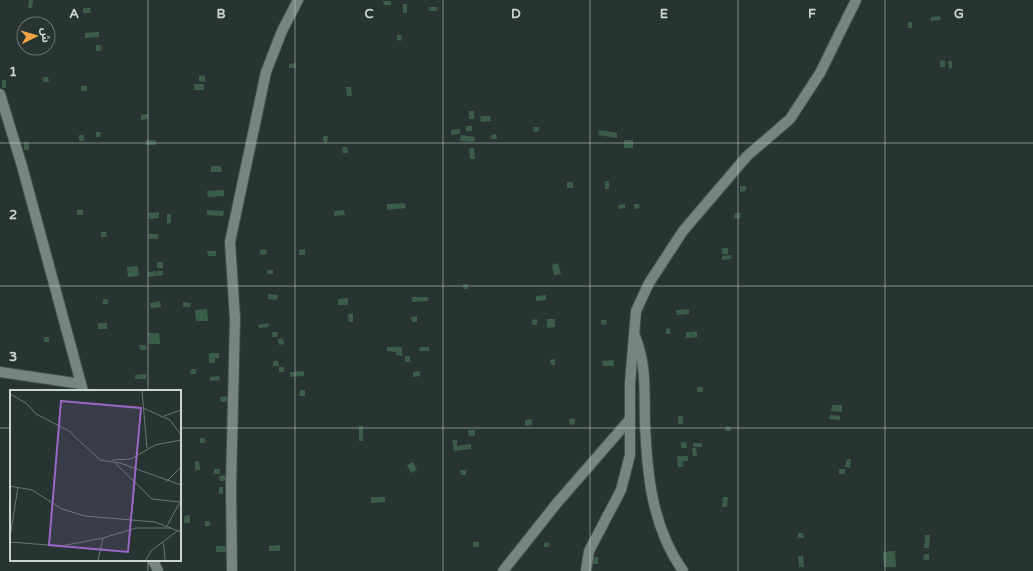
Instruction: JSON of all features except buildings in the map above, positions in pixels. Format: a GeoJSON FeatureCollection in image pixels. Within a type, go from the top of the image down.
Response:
{"type":"FeatureCollection","features":[{"type":"Feature","properties":{"kind":"street"},"geometry":{"type":"LineString","coordinates":[[232,571],[231,486],[235,318],[230,242],[266,72],[282,31],[298,0]]}},
{"type":"Feature","properties":{"kind":"street"},"geometry":{"type":"LineString","coordinates":[[586,571],[589,551],[621,490],[630,456],[631,364],[636,311],[649,283],[683,231],[747,156],[790,119],[820,72],[856,0]]}},
{"type":"Feature","properties":{"kind":"street"},"geometry":{"type":"LineString","coordinates":[[0,94],[22,166],[82,388],[0,372]]}},
{"type":"Feature","properties":{"kind":"street"},"geometry":{"type":"LineString","coordinates":[[634,333],[641,350],[644,368],[645,424],[649,480],[661,530],[672,555],[683,571]]}},
{"type":"Feature","properties":{"kind":"street"},"geometry":{"type":"LineString","coordinates":[[504,571],[557,503],[630,419]]}},
{"type":"Feature","properties":{"kind":"street"},"geometry":{"type":"LineString","coordinates":[[153,561],[158,571]]}}]}
